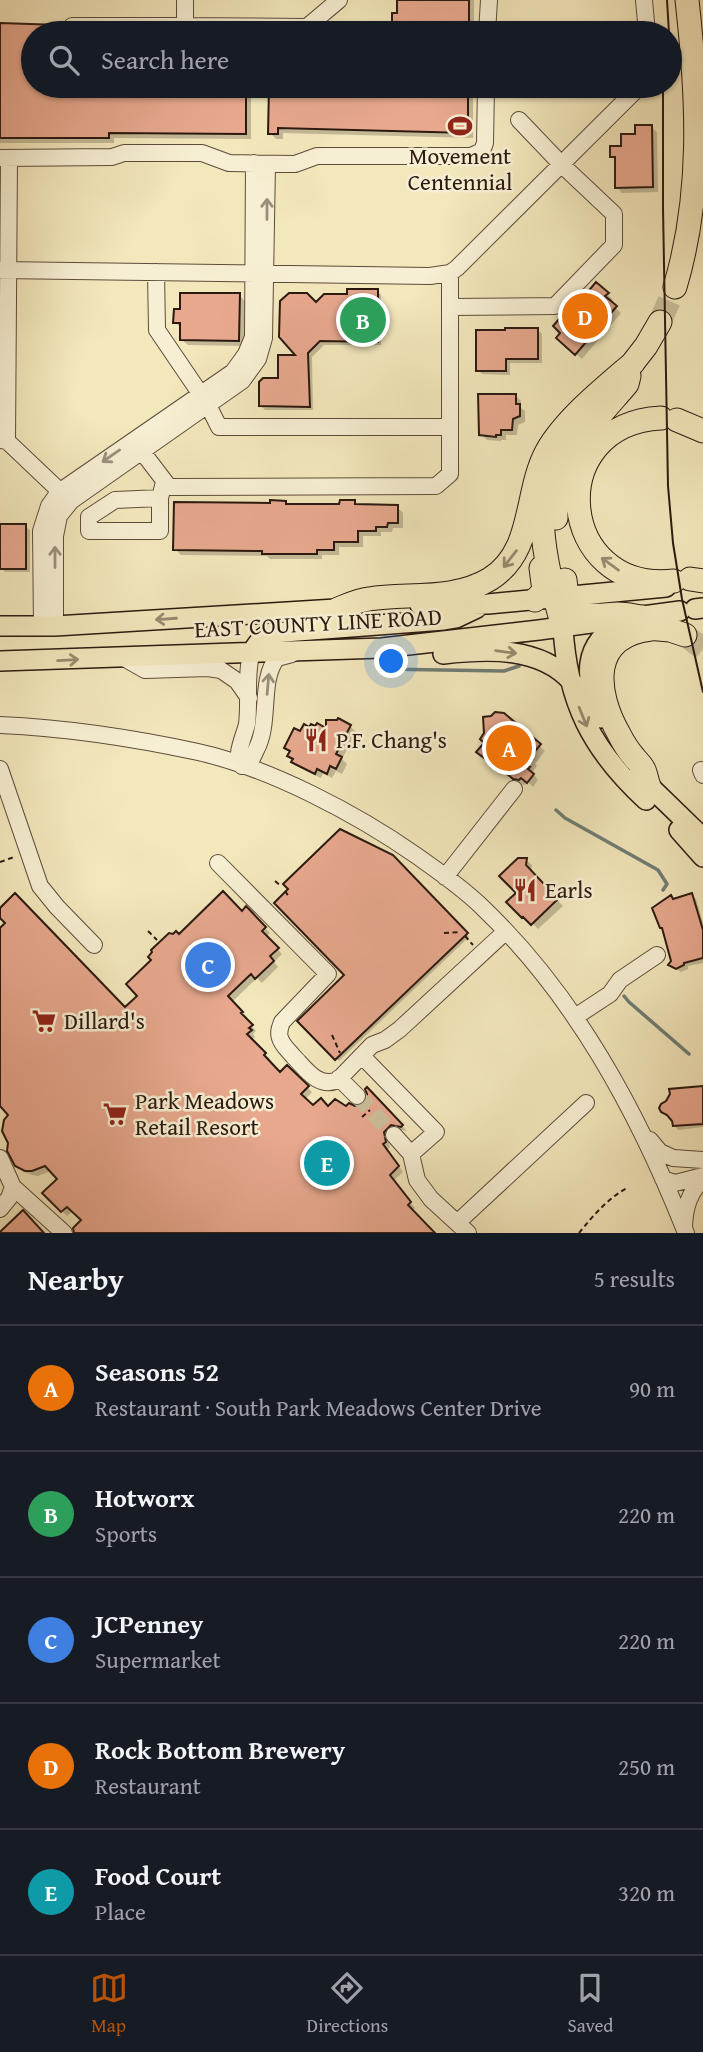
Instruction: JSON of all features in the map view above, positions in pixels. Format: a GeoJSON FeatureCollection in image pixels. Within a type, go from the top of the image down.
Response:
{"type":"FeatureCollection","features":[{"type":"Feature","properties":{"kind":"highway"},"geometry":{"type":"LineString","coordinates":[[675,288],[691,240],[701,176],[700,121],[687,0]]}},
{"type":"Feature","properties":{"kind":"highway"},"geometry":{"type":"LineString","coordinates":[[563,627],[553,599],[543,531],[543,497],[552,465],[633,363],[660,321]]}},
{"type":"Feature","properties":{"kind":"highway"},"geometry":{"type":"LineString","coordinates":[[553,599],[561,475],[576,446],[627,384],[633,363]]}},
{"type":"Feature","properties":{"kind":"highway"},"geometry":{"type":"LineString","coordinates":[[338,609],[366,599],[429,595],[465,589],[489,580],[499,572],[513,558],[522,541],[534,483],[548,449],[562,430],[595,396],[633,363]]}},
{"type":"Feature","properties":{"kind":"highway"},"geometry":{"type":"LineString","coordinates":[[689,583],[635,578],[606,562],[587,540],[582,528],[578,508],[579,486],[583,471],[596,448],[615,431],[631,423],[669,419],[703,431]]}},
{"type":"Feature","properties":{"kind":"highway"},"geometry":{"type":"LineString","coordinates":[[553,599],[586,614],[618,614],[685,635]]}},
{"type":"Feature","properties":{"kind":"highway"},"geometry":{"type":"LineString","coordinates":[[609,624],[646,622]]}},
{"type":"Feature","properties":{"kind":"highway"},"geometry":{"type":"LineString","coordinates":[[646,622],[612,646],[601,671],[602,691],[610,716],[626,746],[644,769],[649,786]]}},
{"type":"Feature","properties":{"kind":"main road","name":"EAST COUNTY LINE ROAD"},"geometry":{"type":"LineString","coordinates":[[0,626],[48,626],[338,609],[488,604],[689,583]]}},
{"type":"Feature","properties":{"kind":"main road"},"geometry":{"type":"LineString","coordinates":[[252,652],[261,639],[271,634],[444,620],[456,618],[488,604]]}},
{"type":"Feature","properties":{"kind":"main road"},"geometry":{"type":"LineString","coordinates":[[646,622],[693,609]]}},
{"type":"Feature","properties":{"kind":"main road","name":"EAST COUNTY LINE ROAD"},"geometry":{"type":"LineString","coordinates":[[0,661],[382,648],[609,624]]}},
{"type":"Feature","properties":{"kind":"main road"},"geometry":{"type":"LineString","coordinates":[[609,624],[607,632],[594,648],[590,664],[589,683],[600,717],[629,766],[703,838]]}},
{"type":"Feature","properties":{"kind":"main road"},"geometry":{"type":"LineString","coordinates":[[563,627],[564,648],[580,710],[599,749],[626,782],[672,823],[703,857]]}},
{"type":"Feature","properties":{"kind":"main road"},"geometry":{"type":"LineString","coordinates":[[342,650],[372,660],[505,651],[545,663],[559,670],[572,682]]}},
{"type":"Feature","properties":{"kind":"street"},"geometry":{"type":"LineString","coordinates":[[185,0],[185,21]]}},
{"type":"Feature","properties":{"kind":"street"},"geometry":{"type":"LineString","coordinates":[[314,21],[339,0]]}},
{"type":"Feature","properties":{"kind":"street"},"geometry":{"type":"LineString","coordinates":[[488,21],[489,0]]}},
{"type":"Feature","properties":{"kind":"street"},"geometry":{"type":"LineString","coordinates":[[644,0],[646,21]]}},
{"type":"Feature","properties":{"kind":"street"},"geometry":{"type":"LineString","coordinates":[[65,497],[4,441],[5,158],[202,153],[229,163],[295,164],[317,156],[471,156],[482,151],[485,143],[486,98]]}},
{"type":"Feature","properties":{"kind":"street"},"geometry":{"type":"LineString","coordinates":[[4,270],[430,276],[450,273],[628,98]]}},
{"type":"Feature","properties":{"kind":"street"},"geometry":{"type":"LineString","coordinates":[[450,307],[555,306],[614,245],[614,214],[519,120]]}},
{"type":"Feature","properties":{"kind":"street"},"geometry":{"type":"LineString","coordinates":[[48,626],[55,536],[65,497],[205,399],[242,381],[258,359],[264,338],[260,274],[260,164]]}},
{"type":"Feature","properties":{"kind":"street"},"geometry":{"type":"LineString","coordinates":[[156,272],[157,330],[205,399],[219,428],[450,427]]}},
{"type":"Feature","properties":{"kind":"street"},"geometry":{"type":"LineString","coordinates":[[138,446],[169,488],[436,486],[450,474],[450,273]]}},
{"type":"Feature","properties":{"kind":"street"},"geometry":{"type":"LineString","coordinates":[[160,498],[164,482]]}},
{"type":"Feature","properties":{"kind":"street"},"geometry":{"type":"LineString","coordinates":[[242,766],[239,759],[248,716],[248,668],[252,652]]}},
{"type":"Feature","properties":{"kind":"street"},"geometry":{"type":"LineString","coordinates":[[242,766],[251,761],[260,744],[271,666],[277,658],[308,652]]}},
{"type":"Feature","properties":{"kind":"street"},"geometry":{"type":"LineString","coordinates":[[124,658],[145,670],[221,670],[243,686],[249,698]]}},
{"type":"Feature","properties":{"kind":"street"},"geometry":{"type":"LineString","coordinates":[[200,752],[233,744],[239,738],[248,716]]}},
{"type":"Feature","properties":{"kind":"street"},"geometry":{"type":"LineString","coordinates":[[0,725],[119,736],[200,752],[242,766],[347,812],[394,840],[445,877],[478,903],[505,932],[575,1017],[608,1069],[642,1135],[685,1231]]}},
{"type":"Feature","properties":{"kind":"street"},"geometry":{"type":"LineString","coordinates":[[260,744],[270,767],[283,782]]}},
{"type":"Feature","properties":{"kind":"street"},"geometry":{"type":"LineString","coordinates":[[0,769],[40,886],[94,945]]}},
{"type":"Feature","properties":{"kind":"street"},"geometry":{"type":"LineString","coordinates":[[445,877],[514,789]]}},
{"type":"Feature","properties":{"kind":"street"},"geometry":{"type":"LineString","coordinates":[[218,863],[328,974],[282,1022],[279,1037],[315,1078],[331,1083],[340,1078],[372,1045],[385,1040],[400,1029],[505,932]]}},
{"type":"Feature","properties":{"kind":"street"},"geometry":{"type":"LineString","coordinates":[[575,1017],[610,993],[620,980],[657,955]]}},
{"type":"Feature","properties":{"kind":"street"},"geometry":{"type":"LineString","coordinates":[[362,1056],[436,1132],[411,1154]]}},
{"type":"Feature","properties":{"kind":"street"},"geometry":{"type":"LineString","coordinates":[[340,1078],[357,1096]]}},
{"type":"Feature","properties":{"kind":"street"},"geometry":{"type":"LineString","coordinates":[[394,1135],[411,1154],[417,1180],[431,1199],[463,1227],[586,1103]]}},
{"type":"Feature","properties":{"kind":"street"},"geometry":{"type":"LineString","coordinates":[[642,1135],[653,1142],[660,1152],[673,1158],[703,1160]]}},
{"type":"Feature","properties":{"kind":"street"},"geometry":{"type":"LineString","coordinates":[[0,1158],[13,1187],[64,1233]]}},
{"type":"Feature","properties":{"kind":"street"},"geometry":{"type":"LineString","coordinates":[[663,1179],[669,1171],[703,1160]]}},
{"type":"Feature","properties":{"kind":"street"},"geometry":{"type":"LineString","coordinates":[[663,1179],[675,1183],[703,1177]]}},
{"type":"Feature","properties":{"kind":"street"},"geometry":{"type":"LineString","coordinates":[[685,1231],[685,1208],[690,1195],[703,1177]]}},
{"type":"Feature","properties":{"kind":"street"},"geometry":{"type":"LineString","coordinates":[[0,1209],[9,1198],[13,1187]]}},
{"type":"Feature","properties":{"kind":"path"},"geometry":{"type":"LineString","coordinates":[[0,862],[18,855]]}},
{"type":"Feature","properties":{"kind":"path"},"geometry":{"type":"LineString","coordinates":[[275,881],[281,886]]}},
{"type":"Feature","properties":{"kind":"path"},"geometry":{"type":"LineString","coordinates":[[285,891],[289,897]]}},
{"type":"Feature","properties":{"kind":"path"},"geometry":{"type":"LineString","coordinates":[[148,931],[157,940]]}},
{"type":"Feature","properties":{"kind":"path"},"geometry":{"type":"LineString","coordinates":[[444,933],[460,932]]}},
{"type":"Feature","properties":{"kind":"path"},"geometry":{"type":"LineString","coordinates":[[464,936],[473,946]]}},
{"type":"Feature","properties":{"kind":"path"},"geometry":{"type":"LineString","coordinates":[[332,1035],[340,1053]]}},
{"type":"Feature","properties":{"kind":"path"},"geometry":{"type":"LineString","coordinates":[[362,1117],[370,1110]]}},
{"type":"Feature","properties":{"kind":"path"},"geometry":{"type":"LineString","coordinates":[[579,1233],[607,1202],[627,1188]]}},
{"type":"Feature","properties":{"kind":"building"},"geometry":{"type":"Polygon","coordinates":[[[397,0],[469,0],[469,21],[392,21],[392,13],[397,13],[397,0]]]}},
{"type":"Feature","properties":{"kind":"building"},"geometry":{"type":"Polygon","coordinates":[[[0,23],[21,24],[21,98],[246,98],[246,134],[109,133],[109,138],[0,138],[0,23]]]}},
{"type":"Feature","properties":{"kind":"building"},"geometry":{"type":"Polygon","coordinates":[[[269,98],[468,98],[468,133],[278,128],[278,134],[268,134],[269,98]]]}},
{"type":"Feature","properties":{"kind":"building"},"geometry":{"type":"Polygon","coordinates":[[[635,125],[652,125],[653,187],[615,188],[615,157],[610,157],[610,146],[621,146],[621,134],[635,134],[635,125]]]}},
{"type":"Feature","properties":{"kind":"building"},"geometry":{"type":"Polygon","coordinates":[[[596,282],[609,293],[605,296],[617,306],[575,355],[556,338],[560,333],[553,326],[573,303],[576,306],[596,282]]]}},
{"type":"Feature","properties":{"kind":"building"},"geometry":{"type":"Polygon","coordinates":[[[347,289],[378,289],[378,342],[320,341],[308,353],[310,407],[259,406],[259,382],[263,378],[278,378],[278,355],[295,355],[279,337],[280,301],[289,293],[307,293],[316,302],[324,294],[347,294],[347,289]]]}},
{"type":"Feature","properties":{"kind":"building"},"geometry":{"type":"Polygon","coordinates":[[[180,293],[240,293],[239,341],[180,340],[180,323],[173,323],[174,309],[180,309],[180,293]]]}},
{"type":"Feature","properties":{"kind":"building"},"geometry":{"type":"Polygon","coordinates":[[[538,328],[538,359],[506,359],[506,371],[476,371],[476,330],[538,328]]]}},
{"type":"Feature","properties":{"kind":"building"},"geometry":{"type":"Polygon","coordinates":[[[478,394],[516,394],[516,404],[520,404],[520,416],[513,419],[512,430],[501,430],[501,435],[496,437],[479,435],[478,394]]]}},
{"type":"Feature","properties":{"kind":"building"},"geometry":{"type":"Polygon","coordinates":[[[270,500],[286,501],[286,504],[339,504],[340,500],[355,500],[355,504],[398,505],[398,523],[376,527],[376,531],[358,531],[358,542],[334,542],[334,550],[317,550],[317,554],[173,550],[174,502],[270,503],[270,500]]]}},
{"type":"Feature","properties":{"kind":"building"},"geometry":{"type":"Polygon","coordinates":[[[0,524],[26,524],[26,569],[0,569],[0,524]]]}},
{"type":"Feature","properties":{"kind":"building"},"geometry":{"type":"Polygon","coordinates":[[[495,712],[504,713],[541,744],[530,757],[533,759],[527,766],[534,774],[527,783],[521,778],[513,779],[492,761],[491,763],[476,752],[484,743],[480,739],[484,733],[483,717],[491,716],[495,712]]]}},
{"type":"Feature","properties":{"kind":"building","name":"P.F. Chang's"},"geometry":{"type":"Polygon","coordinates":[[[338,718],[351,725],[336,754],[342,757],[336,769],[330,766],[327,774],[317,769],[315,774],[291,762],[293,759],[287,756],[290,751],[284,748],[294,728],[300,731],[304,724],[309,727],[317,723],[326,728],[326,720],[338,718]]]}},
{"type":"Feature","properties":{"kind":"building"},"geometry":{"type":"Polygon","coordinates":[[[340,829],[393,855],[468,933],[335,1060],[297,1021],[344,975],[274,903],[288,889],[283,884],[340,829]]]}},
{"type":"Feature","properties":{"kind":"building","name":"Earls"},"geometry":{"type":"Polygon","coordinates":[[[518,858],[527,858],[526,865],[558,899],[531,925],[506,902],[516,893],[499,876],[518,858]]]}},
{"type":"Feature","properties":{"kind":"building"},"geometry":{"type":"Polygon","coordinates":[[[223,891],[242,911],[246,906],[266,927],[262,931],[279,948],[270,956],[274,961],[255,979],[251,974],[228,996],[253,1025],[247,1034],[280,1072],[287,1065],[309,1086],[301,1094],[313,1105],[321,1098],[328,1106],[335,1099],[346,1106],[349,1103],[360,1106],[367,1099],[367,1087],[403,1125],[391,1125],[384,1132],[386,1142],[383,1144],[399,1166],[390,1175],[411,1202],[408,1205],[435,1233],[74,1233],[73,1228],[81,1220],[67,1207],[61,1212],[42,1193],[57,1179],[45,1166],[25,1171],[15,1166],[7,1151],[8,1143],[2,1131],[8,1115],[0,1106],[0,928],[5,923],[0,918],[0,908],[15,893],[125,1007],[137,996],[126,984],[151,960],[148,957],[151,950],[169,933],[176,931],[179,934],[223,891]]]}},
{"type":"Feature","properties":{"kind":"building"},"geometry":{"type":"Polygon","coordinates":[[[692,893],[703,930],[703,958],[684,963],[676,969],[668,965],[671,961],[662,928],[652,908],[671,895],[673,899],[692,893]]]}},
{"type":"Feature","properties":{"kind":"building"},"geometry":{"type":"Polygon","coordinates":[[[703,1086],[703,1124],[673,1126],[672,1121],[659,1108],[670,1094],[669,1089],[703,1086]]]}},
{"type":"Feature","properties":{"kind":"building"},"geometry":{"type":"Polygon","coordinates":[[[23,1210],[44,1233],[0,1233],[0,1232],[23,1210]]]}},
{"type":"Feature","properties":{"kind":"waterway"},"geometry":{"type":"LineString","coordinates":[[380,669],[504,671],[519,666]]}},
{"type":"Feature","properties":{"kind":"waterway"},"geometry":{"type":"LineString","coordinates":[[556,810],[565,818],[658,870],[667,884],[663,890]]}},
{"type":"Feature","properties":{"kind":"waterway"},"geometry":{"type":"LineString","coordinates":[[624,996],[689,1054]]}},
{"type":"Feature","properties":{"kind":"tunnel"},"geometry":{"type":"LineString","coordinates":[[660,322],[675,287]]}},
{"type":"Feature","properties":{"kind":"tunnel"},"geometry":{"type":"LineString","coordinates":[[685,635],[703,649]]}},
{"type":"Feature","properties":{"kind":"tunnel"},"geometry":{"type":"LineString","coordinates":[[357,1096],[394,1135]]}},
{"type":"Feature","properties":{"kind":"tram line"},"geometry":{"type":"LineString","coordinates":[[667,0],[668,21]]}},
{"type":"Feature","properties":{"kind":"tram line"},"geometry":{"type":"LineString","coordinates":[[663,98],[668,486],[682,599],[703,692]]}},
{"type":"Feature","properties":{"kind":"place","name":"Movement Centennial"},"geometry":{"type":"Point","coordinates":[460,126]}},
{"type":"Feature","properties":{"kind":"place","name":"Rock Bottom Brewery"},"geometry":{"type":"Point","coordinates":[585,316]}},
{"type":"Feature","properties":{"kind":"place","name":"Hotworx"},"geometry":{"type":"Point","coordinates":[363,320]}},
{"type":"Feature","properties":{"kind":"place","name":"P.F. Chang's"},"geometry":{"type":"Point","coordinates":[316,740]}},
{"type":"Feature","properties":{"kind":"place","name":"Seasons 52"},"geometry":{"type":"Point","coordinates":[509,748]}},
{"type":"Feature","properties":{"kind":"place","name":"Earls"},"geometry":{"type":"Point","coordinates":[525,890]}},
{"type":"Feature","properties":{"kind":"place","name":"JCPenney"},"geometry":{"type":"Point","coordinates":[208,965]}},
{"type":"Feature","properties":{"kind":"place","name":"Dillard's"},"geometry":{"type":"Point","coordinates":[44,1021]}},
{"type":"Feature","properties":{"kind":"place","name":"Park Meadows Retail Resort"},"geometry":{"type":"Point","coordinates":[115,1114]}},
{"type":"Feature","properties":{"kind":"place","name":"Food Court"},"geometry":{"type":"Point","coordinates":[327,1163]}}]}
